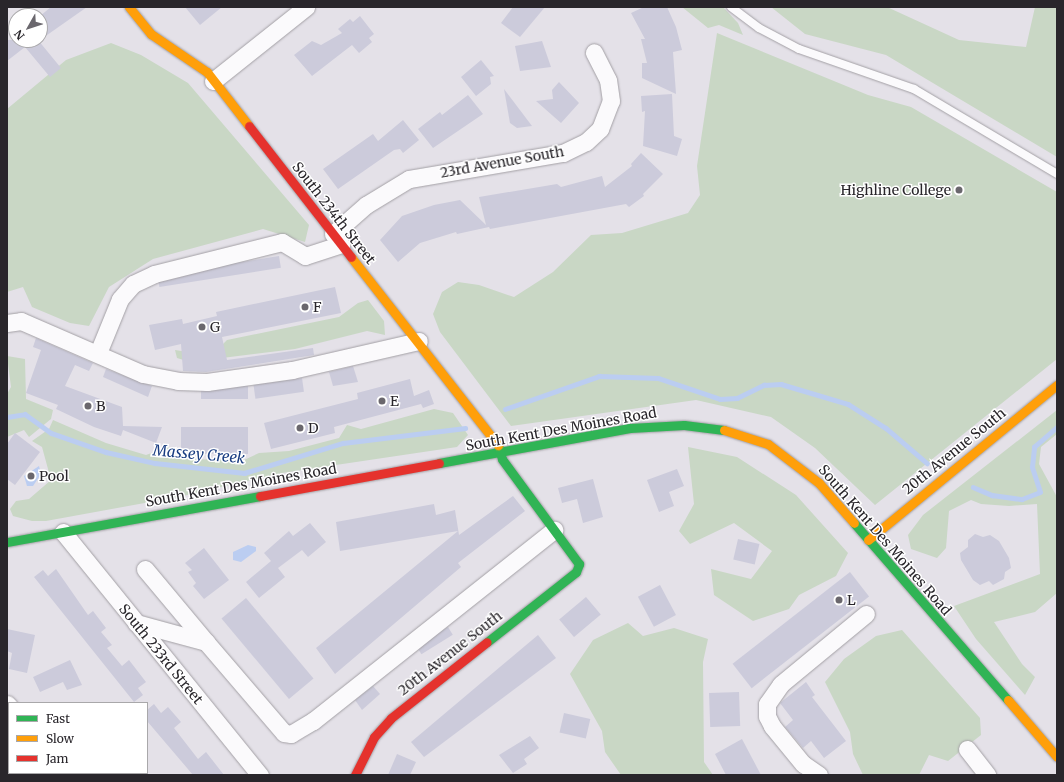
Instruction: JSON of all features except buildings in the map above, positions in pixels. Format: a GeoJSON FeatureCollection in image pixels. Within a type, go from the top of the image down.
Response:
{"type":"FeatureCollection","features":[{"type":"Feature","properties":{"kind":"street","name":"South 234th Street"},"geometry":{"type":"LineString","coordinates":[[129,7],[151,34],[206,72],[213,80],[498,443],[500,452],[576,559],[579,567]]}},
{"type":"Feature","properties":{"kind":"street"},"geometry":{"type":"LineString","coordinates":[[213,80],[306,7]]}},
{"type":"Feature","properties":{"kind":"street","name":"23rd Avenue South"},"geometry":{"type":"LineString","coordinates":[[337,239],[366,204],[409,179],[563,153],[586,142],[600,129],[611,101],[608,80],[594,52]]}},
{"type":"Feature","properties":{"kind":"street"},"geometry":{"type":"LineString","coordinates":[[98,353],[120,299],[133,284],[154,274],[282,242],[305,256],[337,239]]}},
{"type":"Feature","properties":{"kind":"street"},"geometry":{"type":"LineString","coordinates":[[7,323],[21,321],[98,353],[143,374],[170,380],[207,382],[322,364],[418,341]]}},
{"type":"Feature","properties":{"kind":"street","name":"20th Avenue South"},"geometry":{"type":"LineString","coordinates":[[868,540],[1057,385]]}},
{"type":"Feature","properties":{"kind":"street","name":"South Kent Des Moines Road"},"geometry":{"type":"LineString","coordinates":[[8,541],[500,452],[653,426],[725,430],[768,444],[794,461],[818,483],[1057,757]]}},
{"type":"Feature","properties":{"kind":"street"},"geometry":{"type":"LineString","coordinates":[[145,569],[284,733],[291,734],[313,721],[554,530]]}},
{"type":"Feature","properties":{"kind":"street","name":"South 233rd Street"},"geometry":{"type":"LineString","coordinates":[[63,532],[260,775]]}},
{"type":"Feature","properties":{"kind":"street","name":"20th Avenue South"},"geometry":{"type":"LineString","coordinates":[[355,775],[374,737],[391,718],[579,567]]}},
{"type":"Feature","properties":{"kind":"street"},"geometry":{"type":"LineString","coordinates":[[819,775],[803,764],[772,726],[767,716],[767,704],[781,684],[866,614]]}},
{"type":"Feature","properties":{"kind":"street"},"geometry":{"type":"LineString","coordinates":[[136,623],[206,642]]}},
{"type":"Feature","properties":{"kind":"street"},"geometry":{"type":"LineString","coordinates":[[967,749],[987,775]]}},
{"type":"Feature","properties":{"kind":"lane"},"geometry":{"type":"LineString","coordinates":[[731,7],[759,28],[799,49],[914,89],[1057,174]]}},
{"type":"Feature","properties":{"kind":"green space"},"geometry":{"type":"Polygon","coordinates":[[[682,7],[723,7],[738,23],[743,35],[719,25],[708,28],[682,7]]]}},
{"type":"Feature","properties":{"kind":"green space"},"geometry":{"type":"Polygon","coordinates":[[[771,7],[887,7],[959,40],[1026,47],[1035,7],[1057,7],[1057,157],[886,55],[805,34],[771,7]]]}},
{"type":"Feature","properties":{"kind":"green space"},"geometry":{"type":"Polygon","coordinates":[[[717,33],[868,95],[911,107],[1057,192],[1057,359],[875,505],[815,448],[771,417],[696,400],[511,426],[440,332],[433,314],[442,292],[458,282],[479,285],[514,297],[553,272],[591,235],[622,233],[688,213],[700,195],[697,166],[717,33]]]}},
{"type":"Feature","properties":{"kind":"green space"},"geometry":{"type":"Polygon","coordinates":[[[111,43],[141,55],[188,83],[309,225],[305,242],[263,229],[153,259],[109,287],[89,326],[70,323],[32,307],[23,287],[7,292],[7,109],[66,60],[111,43]]]}},
{"type":"Feature","properties":{"kind":"green space"},"geometry":{"type":"Polygon","coordinates":[[[368,300],[384,321],[385,335],[367,331],[295,349],[190,362],[177,358],[175,350],[188,352],[220,347],[227,340],[339,317],[358,303],[368,300]]]}},
{"type":"Feature","properties":{"kind":"green space"},"geometry":{"type":"Polygon","coordinates":[[[7,356],[25,359],[26,399],[53,410],[51,419],[29,437],[24,430],[7,437],[7,394],[11,387],[7,356]]]}},
{"type":"Feature","properties":{"kind":"green space"},"geometry":{"type":"Polygon","coordinates":[[[434,409],[453,413],[468,435],[457,447],[282,473],[183,496],[46,521],[32,521],[13,516],[10,509],[16,501],[29,499],[51,480],[42,447],[32,441],[49,429],[53,420],[106,443],[146,455],[168,447],[179,459],[244,460],[259,453],[289,451],[339,438],[347,425],[361,429],[434,409]]]}},
{"type":"Feature","properties":{"kind":"green space"},"geometry":{"type":"Polygon","coordinates":[[[1057,410],[1057,434],[1041,447],[1039,464],[1057,497],[1057,593],[1035,612],[994,622],[1022,664],[1035,677],[1025,695],[976,639],[954,606],[1040,574],[1037,504],[1009,506],[981,504],[971,500],[949,511],[946,548],[937,558],[911,549],[908,535],[923,515],[1057,410]]]}},
{"type":"Feature","properties":{"kind":"green space"},"geometry":{"type":"Polygon","coordinates":[[[688,447],[737,457],[796,495],[848,553],[836,576],[799,595],[789,609],[753,621],[714,595],[711,569],[751,579],[772,551],[734,523],[690,544],[679,531],[694,504],[688,447]]]}},
{"type":"Feature","properties":{"kind":"green space"},"geometry":{"type":"Polygon","coordinates":[[[628,623],[643,636],[674,628],[708,639],[703,662],[704,762],[713,775],[621,775],[605,752],[602,731],[570,674],[593,640],[628,623]]]}},
{"type":"Feature","properties":{"kind":"green space"},"geometry":{"type":"Polygon","coordinates":[[[902,630],[980,718],[981,735],[948,761],[929,755],[919,775],[863,775],[853,754],[850,732],[825,682],[844,659],[876,636],[902,630]]]}},
{"type":"Feature","properties":{"kind":"water","name":"Pool"},"geometry":{"type":"Polygon","coordinates":[[[39,466],[41,474],[33,486],[27,486],[24,476],[39,466]]]}},
{"type":"Feature","properties":{"kind":"water"},"geometry":{"type":"Polygon","coordinates":[[[248,545],[256,547],[256,551],[241,562],[233,560],[233,552],[248,545]]]}},
{"type":"Feature","properties":{"kind":"waterway","name":"Massey Creek"},"geometry":{"type":"LineString","coordinates":[[505,409],[599,376],[658,378],[720,399],[737,398],[764,385],[781,384],[848,404],[886,428],[927,463]]}},
{"type":"Feature","properties":{"kind":"waterway","name":"Massey Creek"},"geometry":{"type":"LineString","coordinates":[[7,417],[25,414],[51,433],[106,452],[155,463],[244,473],[343,443],[465,428]]}},
{"type":"Feature","properties":{"kind":"waterway","name":"Massey Creek"},"geometry":{"type":"LineString","coordinates":[[973,487],[992,495],[1022,499],[1040,492],[1032,467],[1034,447],[1057,427]]}},
{"type":"Feature","properties":{"kind":"traffic: fast"},"geometry":{"type":"LineString","coordinates":[[439,463],[630,428],[684,425],[724,430]]}},
{"type":"Feature","properties":{"kind":"traffic: fast"},"geometry":{"type":"LineString","coordinates":[[487,642],[576,572],[579,564],[502,459],[498,445]]}},
{"type":"Feature","properties":{"kind":"traffic: fast"},"geometry":{"type":"LineString","coordinates":[[7,542],[260,496]]}},
{"type":"Feature","properties":{"kind":"traffic: fast"},"geometry":{"type":"LineString","coordinates":[[854,523],[1008,700]]}},
{"type":"Feature","properties":{"kind":"traffic: slow"},"geometry":{"type":"LineString","coordinates":[[129,7],[151,34],[207,72],[249,126]]}},
{"type":"Feature","properties":{"kind":"traffic: slow"},"geometry":{"type":"LineString","coordinates":[[351,257],[498,445]]}},
{"type":"Feature","properties":{"kind":"traffic: slow"},"geometry":{"type":"LineString","coordinates":[[868,540],[1057,385]]}},
{"type":"Feature","properties":{"kind":"traffic: slow"},"geometry":{"type":"LineString","coordinates":[[724,430],[768,444],[819,483],[854,523]]}},
{"type":"Feature","properties":{"kind":"traffic: slow"},"geometry":{"type":"LineString","coordinates":[[1008,700],[1057,757]]}},
{"type":"Feature","properties":{"kind":"traffic: jam"},"geometry":{"type":"LineString","coordinates":[[249,126],[351,257]]}},
{"type":"Feature","properties":{"kind":"traffic: jam"},"geometry":{"type":"LineString","coordinates":[[260,496],[439,463]]}},
{"type":"Feature","properties":{"kind":"traffic: jam"},"geometry":{"type":"LineString","coordinates":[[355,775],[374,737],[391,718],[487,642]]}},
{"type":"Feature","properties":{"kind":"place","name":"Highline College"},"geometry":{"type":"Point","coordinates":[959,190]}},
{"type":"Feature","properties":{"kind":"place","name":"F"},"geometry":{"type":"Point","coordinates":[305,307]}},
{"type":"Feature","properties":{"kind":"place","name":"G"},"geometry":{"type":"Point","coordinates":[202,327]}},
{"type":"Feature","properties":{"kind":"place","name":"E"},"geometry":{"type":"Point","coordinates":[382,401]}},
{"type":"Feature","properties":{"kind":"place","name":"B"},"geometry":{"type":"Point","coordinates":[88,406]}},
{"type":"Feature","properties":{"kind":"place","name":"D"},"geometry":{"type":"Point","coordinates":[300,428]}},
{"type":"Feature","properties":{"kind":"place","name":"Pool"},"geometry":{"type":"Point","coordinates":[31,476]}},
{"type":"Feature","properties":{"kind":"place","name":"L"},"geometry":{"type":"Point","coordinates":[839,600]}}]}
